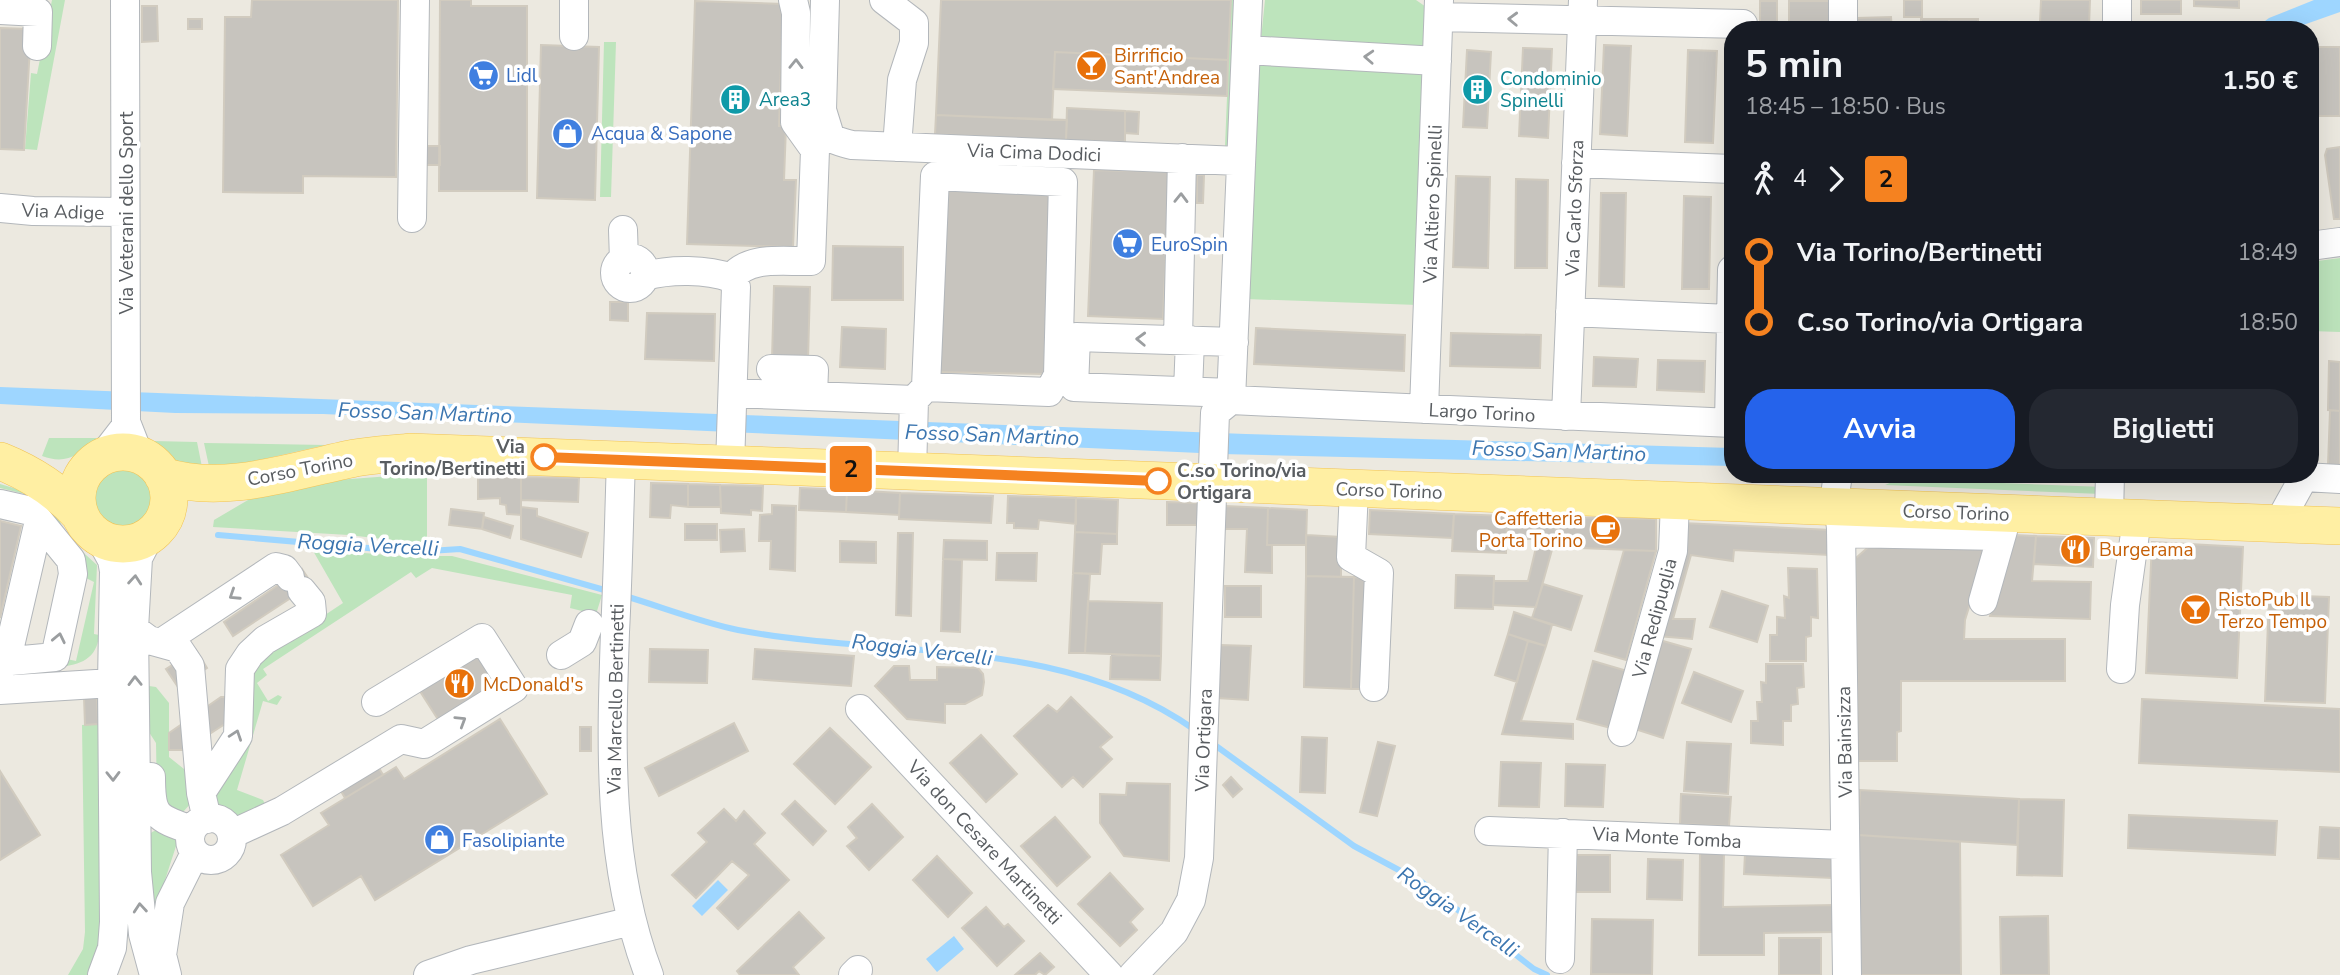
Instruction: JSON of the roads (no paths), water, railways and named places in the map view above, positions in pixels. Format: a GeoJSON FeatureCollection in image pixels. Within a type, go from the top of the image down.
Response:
{"type":"FeatureCollection","features":[{"type":"Feature","properties":{"kind":"main road","name":"Corso Torino"},"geometry":{"type":"LineString","coordinates":[[11,465],[68,474],[115,453],[130,453],[140,445],[190,482],[232,483],[359,457],[410,452],[621,460],[732,426],[912,460],[1212,473],[1353,489],[1675,502],[1840,505],[2004,525],[2123,518],[2340,526]]}},
{"type":"Feature","properties":{"kind":"main road"},"geometry":{"type":"LineString","coordinates":[[140,445],[169,499],[158,524]]}},
{"type":"Feature","properties":{"kind":"main road"},"geometry":{"type":"LineString","coordinates":[[90,526],[77,488],[95,462]]}},
{"type":"Feature","properties":{"kind":"main road","name":"Corso Torino"},"geometry":{"type":"LineString","coordinates":[[11,465],[63,496],[90,526],[126,544],[232,483]]}},
{"type":"Feature","properties":{"kind":"street","name":"Via Veterani dello Sport"},"geometry":{"type":"LineString","coordinates":[[125,0],[127,383],[140,445]]}},
{"type":"Feature","properties":{"kind":"street"},"geometry":{"type":"LineString","coordinates":[[412,218],[415,0]]}},
{"type":"Feature","properties":{"kind":"street"},"geometry":{"type":"LineString","coordinates":[[568,0],[574,0],[574,36]]}},
{"type":"Feature","properties":{"kind":"street","name":"Via Cima Dodici"},"geometry":{"type":"LineString","coordinates":[[793,0],[796,13],[795,122],[822,143],[1199,154],[1240,161]]}},
{"type":"Feature","properties":{"kind":"street"},"geometry":{"type":"LineString","coordinates":[[731,278],[740,267],[751,262],[811,261],[824,125],[822,110],[825,0]]}},
{"type":"Feature","properties":{"kind":"street"},"geometry":{"type":"LineString","coordinates":[[884,0],[914,23],[914,43],[902,80],[897,147]]}},
{"type":"Feature","properties":{"kind":"street"},"geometry":{"type":"LineString","coordinates":[[1231,396],[1248,0]]}},
{"type":"Feature","properties":{"kind":"street"},"geometry":{"type":"LineString","coordinates":[[1843,0],[1843,21]]}},
{"type":"Feature","properties":{"kind":"street"},"geometry":{"type":"LineString","coordinates":[[2117,0],[2117,21]]}},
{"type":"Feature","properties":{"kind":"street"},"geometry":{"type":"LineString","coordinates":[[1439,8],[1582,10],[1744,18]]}},
{"type":"Feature","properties":{"kind":"street","name":"Via Altiero Spinelli"},"geometry":{"type":"LineString","coordinates":[[1424,409],[1439,8]]}},
{"type":"Feature","properties":{"kind":"street"},"geometry":{"type":"LineString","coordinates":[[0,10],[38,12],[37,46]]}},
{"type":"Feature","properties":{"kind":"street","name":"Via Carlo Sforza"},"geometry":{"type":"LineString","coordinates":[[1566,415],[1582,10]]}},
{"type":"Feature","properties":{"kind":"street"},"geometry":{"type":"LineString","coordinates":[[1246,50],[1437,61]]}},
{"type":"Feature","properties":{"kind":"street"},"geometry":{"type":"LineString","coordinates":[[1188,391],[1184,340],[1199,154]]}},
{"type":"Feature","properties":{"kind":"street"},"geometry":{"type":"LineString","coordinates":[[1576,163],[1724,169]]}},
{"type":"Feature","properties":{"kind":"street"},"geometry":{"type":"LineString","coordinates":[[623,230],[634,268],[721,274],[731,278],[736,287],[732,426],[813,395],[918,401],[1049,392],[1058,375],[1063,182],[935,176],[918,401],[912,460]]}},
{"type":"Feature","properties":{"kind":"street","name":"Via Adige"},"geometry":{"type":"LineString","coordinates":[[0,208],[125,212]]}},
{"type":"Feature","properties":{"kind":"street"},"geometry":{"type":"LineString","coordinates":[[2319,245],[2340,242]]}},
{"type":"Feature","properties":{"kind":"street"},"geometry":{"type":"LineString","coordinates":[[1570,312],[1724,319]]}},
{"type":"Feature","properties":{"kind":"street","name":"Largo Torino"},"geometry":{"type":"LineString","coordinates":[[1184,340],[1076,337],[1074,387],[1188,391],[1424,409],[1724,423]]}},
{"type":"Feature","properties":{"kind":"street"},"geometry":{"type":"LineString","coordinates":[[1184,340],[1234,342]]}},
{"type":"Feature","properties":{"kind":"street"},"geometry":{"type":"LineString","coordinates":[[771,369],[814,370],[813,395]]}},
{"type":"Feature","properties":{"kind":"street","name":"Via Ortigara"},"geometry":{"type":"LineString","coordinates":[[1133,975],[1174,932],[1191,900],[1199,858],[1214,426],[1215,413],[1231,396]]}},
{"type":"Feature","properties":{"kind":"street","name":"Via Marcello Bertinetti"},"geometry":{"type":"LineString","coordinates":[[621,460],[611,738],[613,791],[618,844],[632,921],[649,975]]}},
{"type":"Feature","properties":{"kind":"street"},"geometry":{"type":"LineString","coordinates":[[2319,478],[2340,479]]}},
{"type":"Feature","properties":{"kind":"street"},"geometry":{"type":"LineString","coordinates":[[2112,483],[2123,518],[2125,605],[2121,669]]}},
{"type":"Feature","properties":{"kind":"street"},"geometry":{"type":"LineString","coordinates":[[2278,524],[2301,483]]}},
{"type":"Feature","properties":{"kind":"street"},"geometry":{"type":"LineString","coordinates":[[1353,489],[1352,557],[1379,573],[1374,687]]}},
{"type":"Feature","properties":{"kind":"street","name":"Via Redipuglia"},"geometry":{"type":"LineString","coordinates":[[1622,732],[1673,551],[1675,502]]}},
{"type":"Feature","properties":{"kind":"street"},"geometry":{"type":"LineString","coordinates":[[0,504],[31,511],[71,559],[73,574],[55,657],[2,672]]}},
{"type":"Feature","properties":{"kind":"street","name":"Via Bainsizza"},"geometry":{"type":"LineString","coordinates":[[1840,505],[1847,975]]}},
{"type":"Feature","properties":{"kind":"street"},"geometry":{"type":"LineString","coordinates":[[2,672],[39,521]]}},
{"type":"Feature","properties":{"kind":"street"},"geometry":{"type":"LineString","coordinates":[[154,975],[143,933],[137,872],[134,629],[138,558],[158,524]]}},
{"type":"Feature","properties":{"kind":"street"},"geometry":{"type":"LineString","coordinates":[[1983,601],[2004,525]]}},
{"type":"Feature","properties":{"kind":"street"},"geometry":{"type":"LineString","coordinates":[[90,526],[112,559],[114,571],[114,922],[112,948],[102,975]]}},
{"type":"Feature","properties":{"kind":"street"},"geometry":{"type":"LineString","coordinates":[[161,643],[276,567],[284,569],[311,602],[312,613],[265,640],[250,654],[240,669],[238,736],[199,824],[170,903],[162,954],[167,975]]}},
{"type":"Feature","properties":{"kind":"street"},"geometry":{"type":"LineString","coordinates":[[561,655],[582,642],[589,624]]}},
{"type":"Feature","properties":{"kind":"street"},"geometry":{"type":"LineString","coordinates":[[134,629],[149,640],[177,648],[190,666],[199,824],[206,860],[220,858],[230,848],[232,834],[224,822],[199,824],[158,816],[151,805],[150,760],[135,731]]}},
{"type":"Feature","properties":{"kind":"street"},"geometry":{"type":"LineString","coordinates":[[232,834],[282,811],[401,738],[424,744],[514,688],[482,638],[376,702]]}},
{"type":"Feature","properties":{"kind":"street"},"geometry":{"type":"LineString","coordinates":[[2,672],[112,683]]}},
{"type":"Feature","properties":{"kind":"street","name":"Via don Cesare Martinetti"},"geometry":{"type":"LineString","coordinates":[[860,709],[1109,975]]}},
{"type":"Feature","properties":{"kind":"street","name":"Via Monte Tomba"},"geometry":{"type":"LineString","coordinates":[[1489,831],[1845,845]]}},
{"type":"Feature","properties":{"kind":"street"},"geometry":{"type":"LineString","coordinates":[[1560,959],[1563,833]]}},
{"type":"Feature","properties":{"kind":"street"},"geometry":{"type":"LineString","coordinates":[[428,975],[497,965],[632,921]]}},
{"type":"Feature","properties":{"kind":"water"},"geometry":{"type":"Polygon","coordinates":[[[2314,0],[2340,0],[2340,12],[2314,21],[2265,21],[2314,0]]]}},
{"type":"Feature","properties":{"kind":"water","name":"Fosso San Martino"},"geometry":{"type":"Polygon","coordinates":[[[0,387],[1246,434],[1724,448],[1724,466],[1222,454],[323,414],[175,413],[0,404],[0,387]]]}},
{"type":"Feature","properties":{"kind":"water"},"geometry":{"type":"Polygon","coordinates":[[[718,880],[728,890],[702,916],[692,906],[718,880]]]}},
{"type":"Feature","properties":{"kind":"water"},"geometry":{"type":"Polygon","coordinates":[[[954,936],[964,949],[937,972],[926,959],[954,936]]]}},
{"type":"Feature","properties":{"kind":"waterway","name":"Roggia Vercelli"},"geometry":{"type":"LineString","coordinates":[[218,535],[414,552],[460,549],[608,591]]}},
{"type":"Feature","properties":{"kind":"waterway","name":"Roggia Vercelli"},"geometry":{"type":"LineString","coordinates":[[625,596],[738,630],[796,639],[974,655],[1032,664],[1089,678],[1143,700],[1195,730]]}},
{"type":"Feature","properties":{"kind":"waterway","name":"Roggia Vercelli"},"geometry":{"type":"LineString","coordinates":[[1212,743],[1354,846],[1423,883],[1534,969],[1547,975]]}},
{"type":"Feature","properties":{"kind":"place","name":"Birrificio Sant'Andrea"},"geometry":{"type":"Point","coordinates":[1091,66]}},
{"type":"Feature","properties":{"kind":"place","name":"Lidl"},"geometry":{"type":"Point","coordinates":[483,75]}},
{"type":"Feature","properties":{"kind":"place","name":"Condominio Spinelli"},"geometry":{"type":"Point","coordinates":[1477,89]}},
{"type":"Feature","properties":{"kind":"place","name":"Area3"},"geometry":{"type":"Point","coordinates":[736,99]}},
{"type":"Feature","properties":{"kind":"place","name":"Acqua & Sapone"},"geometry":{"type":"Point","coordinates":[568,133]}},
{"type":"Feature","properties":{"kind":"place","name":"EuroSpin"},"geometry":{"type":"Point","coordinates":[1128,244]}},
{"type":"Feature","properties":{"kind":"place","name":"Via Torino/Bertinetti"},"geometry":{"type":"Point","coordinates":[544,457]}},
{"type":"Feature","properties":{"kind":"place","name":"C.so Torino/via Ortigara"},"geometry":{"type":"Point","coordinates":[1158,481]}},
{"type":"Feature","properties":{"kind":"place","name":"Caffetteria Porta Torino"},"geometry":{"type":"Point","coordinates":[1606,529]}},
{"type":"Feature","properties":{"kind":"place","name":"Burgerama"},"geometry":{"type":"Point","coordinates":[2076,549]}},
{"type":"Feature","properties":{"kind":"place","name":"RistoPub Il Terzo Tempo"},"geometry":{"type":"Point","coordinates":[2195,610]}},
{"type":"Feature","properties":{"kind":"place","name":"McDonald's"},"geometry":{"type":"Point","coordinates":[460,684]}},
{"type":"Feature","properties":{"kind":"place","name":"Fasolipiante"},"geometry":{"type":"Point","coordinates":[439,840]}}]}
